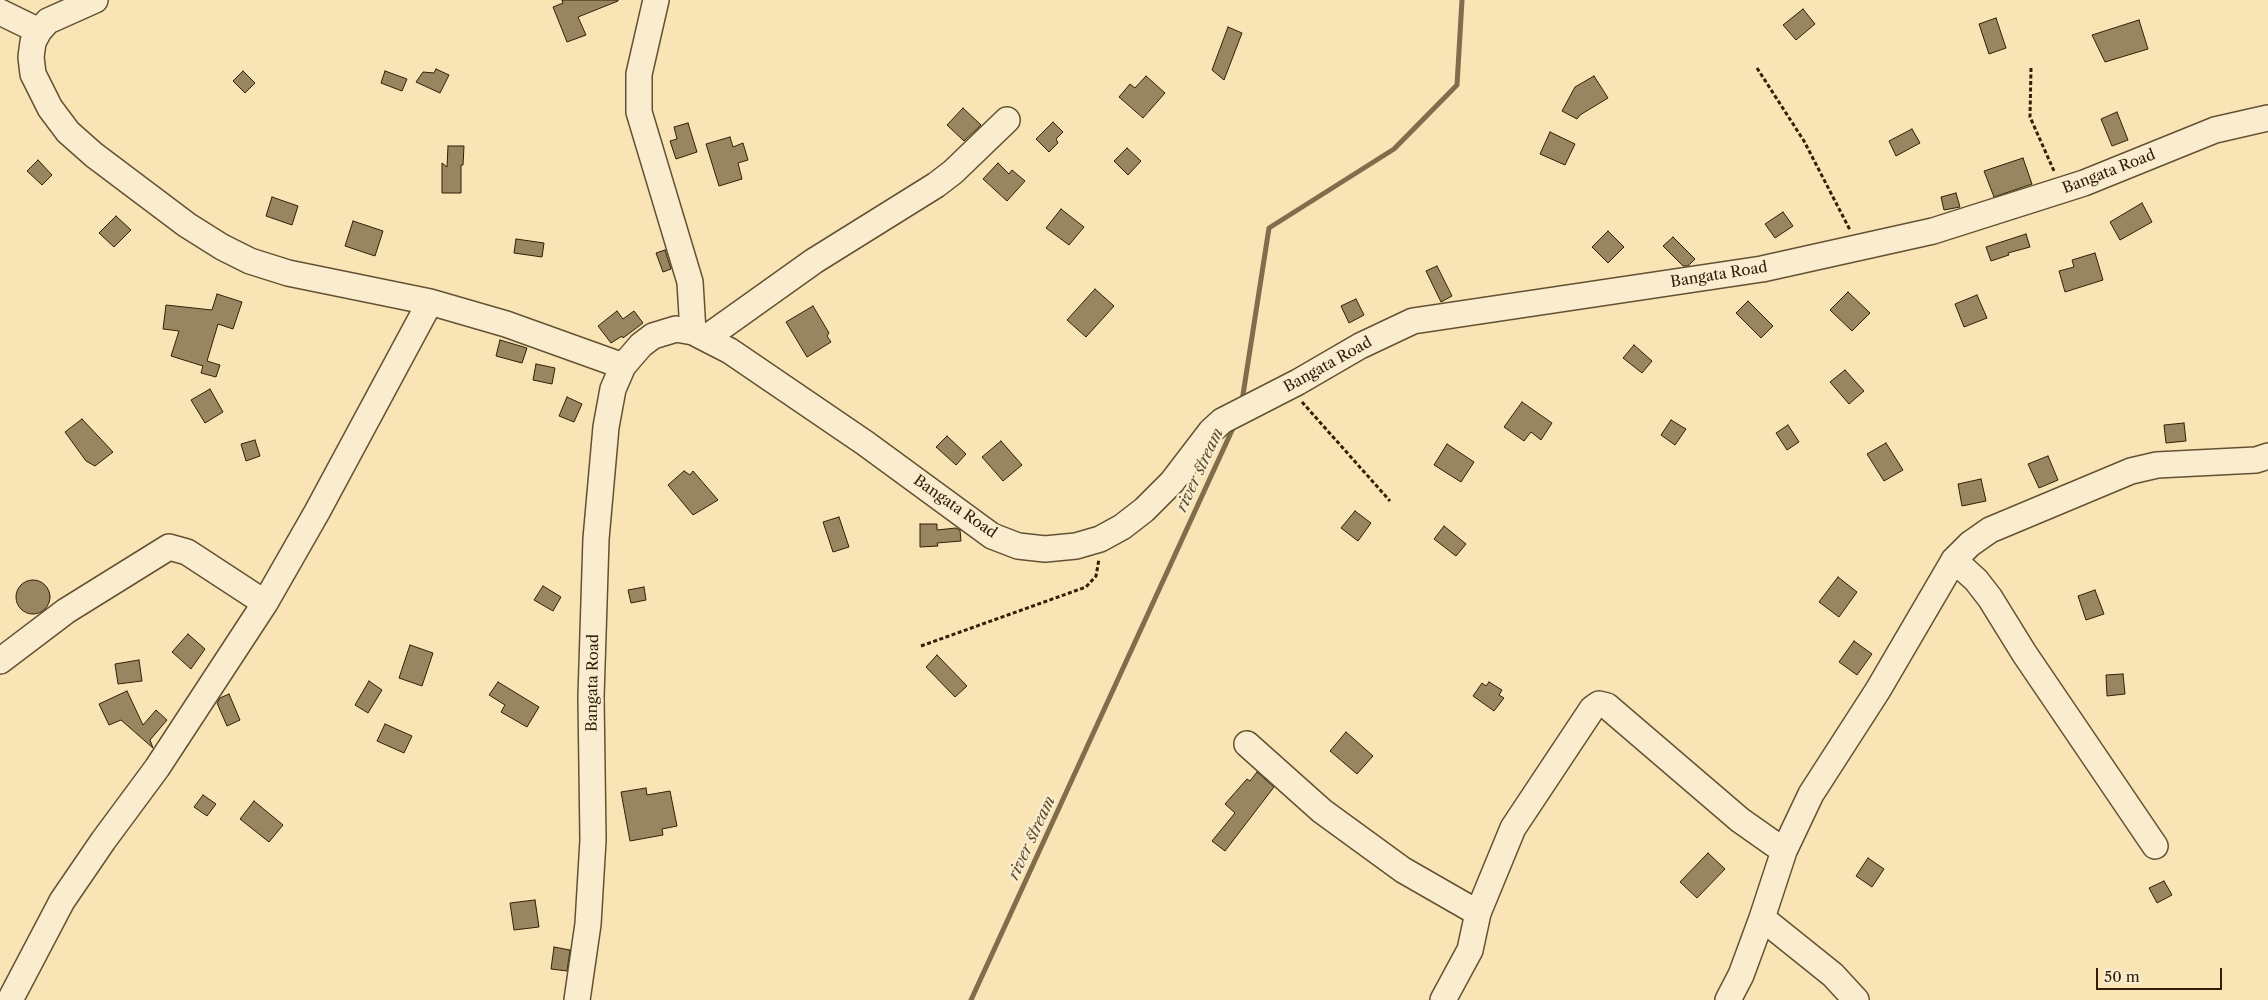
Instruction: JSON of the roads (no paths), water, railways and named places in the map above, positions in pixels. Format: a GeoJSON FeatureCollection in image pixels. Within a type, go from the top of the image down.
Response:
{"type":"FeatureCollection","features":[{"type":"Feature","properties":{"kind":"street"},"geometry":{"type":"LineString","coordinates":[[94,0],[48,21],[38,31],[33,42],[31,57],[32,74],[39,91],[62,124],[94,155],[187,225],[222,247],[260,264],[288,273],[430,302],[515,327],[623,366]]}},
{"type":"Feature","properties":{"kind":"street"},"geometry":{"type":"LineString","coordinates":[[656,0],[639,74],[639,112],[690,282],[700,335],[936,185],[953,172],[1007,120]]}},
{"type":"Feature","properties":{"kind":"street"},"geometry":{"type":"LineString","coordinates":[[0,12],[38,31]]}},
{"type":"Feature","properties":{"kind":"street","name":"Bangata Road"},"geometry":{"type":"LineString","coordinates":[[576,1000],[588,924],[593,840],[592,697],[596,539],[606,427],[613,389],[623,366],[640,345],[653,336],[676,329],[700,335],[730,351],[865,443],[992,536],[1018,546],[1045,549],[1076,546],[1100,539],[1122,527],[1144,510],[1172,482],[1215,426],[1289,387],[1360,346],[1413,321],[1762,269],[1858,246],[1933,231],[2062,190],[2215,130],[2268,118]]}},
{"type":"Feature","properties":{"kind":"street"},"geometry":{"type":"LineString","coordinates":[[10,1000],[62,901],[103,841],[157,768],[265,603],[317,512],[430,302]]}},
{"type":"Feature","properties":{"kind":"street"},"geometry":{"type":"LineString","coordinates":[[1728,1000],[1741,974],[1784,851],[1811,794],[1867,707],[1954,560],[1970,544],[1990,530],[2131,471],[2157,465],[2246,460],[2268,456]]}},
{"type":"Feature","properties":{"kind":"street"},"geometry":{"type":"LineString","coordinates":[[0,661],[66,611],[169,547],[187,552],[265,603]]}},
{"type":"Feature","properties":{"kind":"street"},"geometry":{"type":"LineString","coordinates":[[1954,560],[1976,580],[1990,598],[2024,653],[2155,846]]}},
{"type":"Feature","properties":{"kind":"street"},"geometry":{"type":"LineString","coordinates":[[1443,1000],[1470,950],[1478,913],[1513,828],[1592,709],[1599,704],[1607,706],[1740,820],[1784,851]]}},
{"type":"Feature","properties":{"kind":"street"},"geometry":{"type":"LineString","coordinates":[[1248,744],[1322,811],[1403,870],[1478,913]]}},
{"type":"Feature","properties":{"kind":"street"},"geometry":{"type":"LineString","coordinates":[[1762,918],[1833,975],[1856,1000]]}},
{"type":"Feature","properties":{"kind":"waterway","name":"river stream"},"geometry":{"type":"LineString","coordinates":[[1242,401],[1269,228],[1394,149],[1457,85],[1462,0]]}},
{"type":"Feature","properties":{"kind":"waterway","name":"river stream"},"geometry":{"type":"LineString","coordinates":[[971,1000],[1234,426]]}}]}
